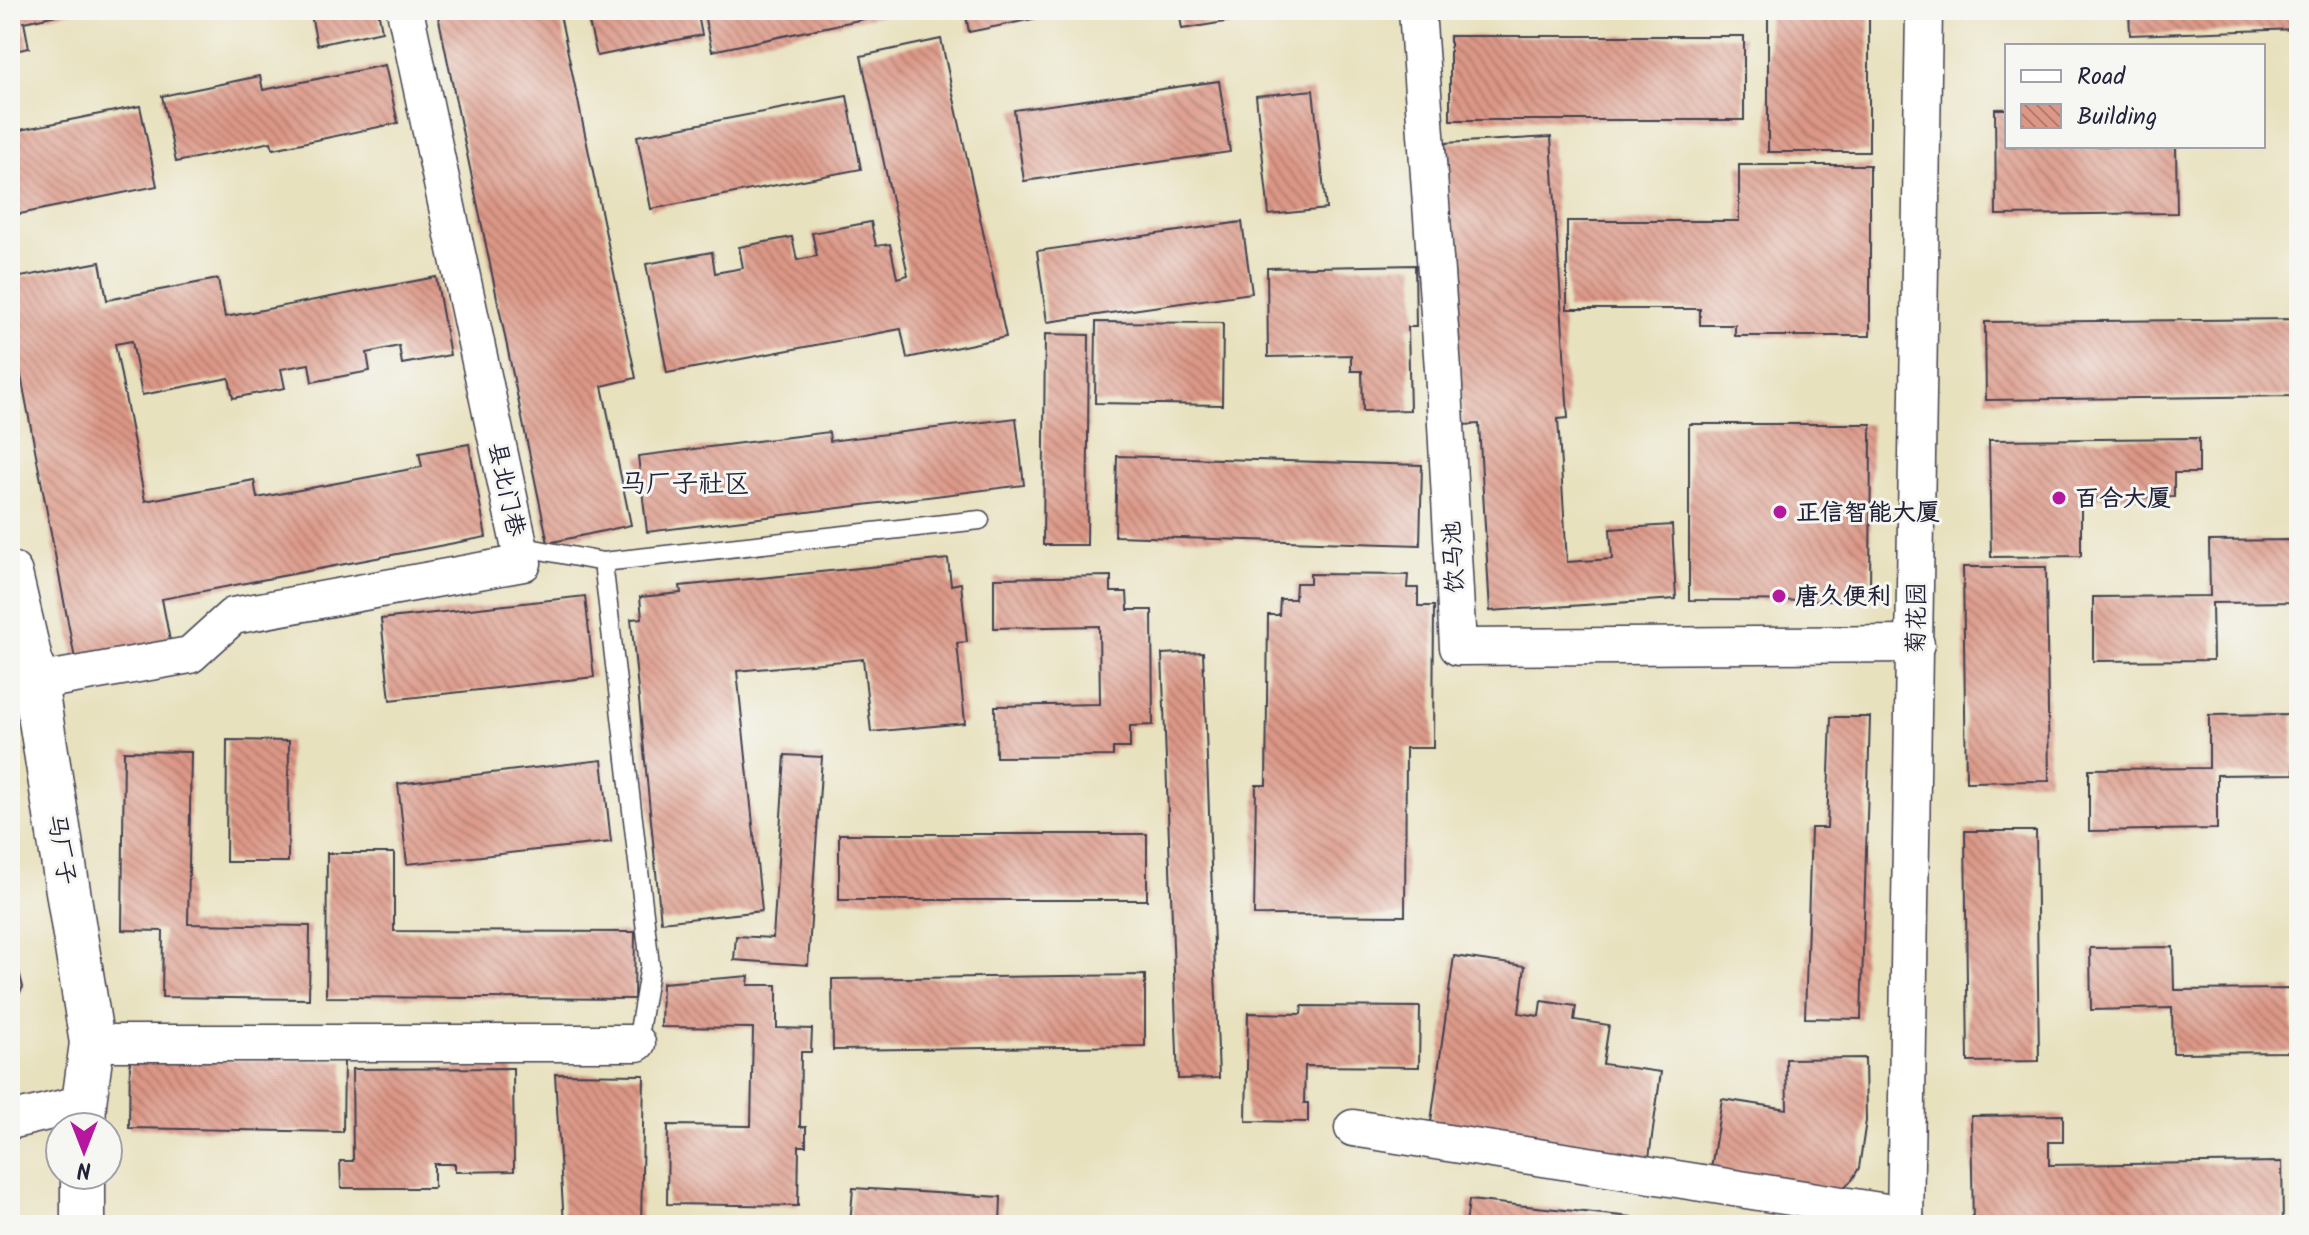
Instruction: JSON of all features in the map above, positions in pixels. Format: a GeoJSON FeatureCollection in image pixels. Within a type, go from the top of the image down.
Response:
{"type":"FeatureCollection","features":[{"type":"Feature","properties":{"kind":"street","name":"县北门巷"},"geometry":{"type":"LineString","coordinates":[[35,682],[190,655],[233,616],[523,563],[405,10]]}},
{"type":"Feature","properties":{"kind":"street","name":"饮马池"},"geometry":{"type":"LineString","coordinates":[[1417,10],[1443,369],[1458,647],[1916,644]]}},
{"type":"Feature","properties":{"kind":"street","name":"菊花园"},"geometry":{"type":"LineString","coordinates":[[1905,1220],[1924,10]]}},
{"type":"Feature","properties":{"kind":"street","name":"马厂子"},"geometry":{"type":"LineString","coordinates":[[10,574],[35,682],[92,1043],[84,1111]]}},
{"type":"Feature","properties":{"kind":"street"},"geometry":{"type":"LineString","coordinates":[[92,1043],[637,1043]]}},
{"type":"Feature","properties":{"kind":"street"},"geometry":{"type":"LineString","coordinates":[[10,1121],[44,1118]]}},
{"type":"Feature","properties":{"kind":"street"},"geometry":{"type":"LineString","coordinates":[[1353,1128],[1905,1220]]}},
{"type":"Feature","properties":{"kind":"street"},"geometry":{"type":"LineString","coordinates":[[83,1191],[83,1225]]}},
{"type":"Feature","properties":{"kind":"lane"},"geometry":{"type":"LineString","coordinates":[[519,546],[603,562],[980,520]]}},
{"type":"Feature","properties":{"kind":"lane"},"geometry":{"type":"LineString","coordinates":[[603,562],[650,965],[637,1043]]}},
{"type":"Feature","properties":{"kind":"building"},"geometry":{"type":"Polygon","coordinates":[[[10,10],[75,11],[24,22],[29,48],[10,52],[10,10]]]}},
{"type":"Feature","properties":{"kind":"building"},"geometry":{"type":"Polygon","coordinates":[[[310,10],[378,10],[382,31],[317,45],[310,10]]]}},
{"type":"Feature","properties":{"kind":"building"},"geometry":{"type":"Polygon","coordinates":[[[437,10],[559,10],[636,378],[602,386],[631,525],[548,543],[437,10]]]}},
{"type":"Feature","properties":{"kind":"building"},"geometry":{"type":"Polygon","coordinates":[[[586,10],[697,10],[702,35],[597,56],[586,10]]]}},
{"type":"Feature","properties":{"kind":"building"},"geometry":{"type":"Polygon","coordinates":[[[703,10],[902,10],[902,11],[712,51],[703,10]]]}},
{"type":"Feature","properties":{"kind":"building"},"geometry":{"type":"Polygon","coordinates":[[[965,10],[1072,10],[1072,11],[969,32],[965,10]]]}},
{"type":"Feature","properties":{"kind":"building"},"geometry":{"type":"Polygon","coordinates":[[[1179,10],[1286,10],[1286,12],[1182,29],[1179,10]]]}},
{"type":"Feature","properties":{"kind":"building"},"geometry":{"type":"Polygon","coordinates":[[[1768,10],[1869,10],[1869,152],[1768,152],[1768,10]]]}},
{"type":"Feature","properties":{"kind":"building"},"geometry":{"type":"Polygon","coordinates":[[[2129,10],[2299,10],[2299,29],[2130,35],[2129,10]]]}},
{"type":"Feature","properties":{"kind":"building"},"geometry":{"type":"Polygon","coordinates":[[[1450,36],[1744,36],[1744,120],[1450,120],[1450,36]]]}},
{"type":"Feature","properties":{"kind":"building"},"geometry":{"type":"Polygon","coordinates":[[[941,39],[1006,337],[907,358],[901,329],[667,373],[646,264],[712,252],[715,273],[743,268],[739,247],[792,237],[797,260],[817,256],[812,233],[871,222],[876,246],[890,244],[897,278],[908,275],[861,56],[941,39]]]}},
{"type":"Feature","properties":{"kind":"building"},"geometry":{"type":"Polygon","coordinates":[[[385,65],[398,123],[273,149],[271,142],[176,162],[162,96],[260,76],[263,90],[385,65]]]}},
{"type":"Feature","properties":{"kind":"building"},"geometry":{"type":"Polygon","coordinates":[[[1219,81],[1230,152],[1024,181],[1014,110],[1219,81]]]}},
{"type":"Feature","properties":{"kind":"building"},"geometry":{"type":"Polygon","coordinates":[[[1313,90],[1326,209],[1269,215],[1256,96],[1313,90]]]}},
{"type":"Feature","properties":{"kind":"building"},"geometry":{"type":"Polygon","coordinates":[[[847,96],[861,169],[651,209],[637,136],[847,96]]]}},
{"type":"Feature","properties":{"kind":"building"},"geometry":{"type":"Polygon","coordinates":[[[140,106],[157,186],[10,216],[10,132],[140,106]]]}},
{"type":"Feature","properties":{"kind":"building"},"geometry":{"type":"Polygon","coordinates":[[[1995,109],[2005,109],[2005,148],[2176,148],[2177,213],[1996,215],[1995,109]]]}},
{"type":"Feature","properties":{"kind":"building"},"geometry":{"type":"Polygon","coordinates":[[[1551,137],[1568,418],[1558,419],[1567,562],[1612,559],[1610,529],[1672,525],[1676,599],[1490,611],[1479,424],[1463,425],[1445,143],[1551,137]]]}},
{"type":"Feature","properties":{"kind":"building"},"geometry":{"type":"Polygon","coordinates":[[[1739,165],[1870,165],[1870,336],[1735,336],[1735,325],[1700,325],[1700,309],[1567,309],[1567,221],[1739,221],[1739,165]]]}},
{"type":"Feature","properties":{"kind":"building"},"geometry":{"type":"Polygon","coordinates":[[[1242,222],[1252,293],[1047,322],[1037,251],[1242,222]]]}},
{"type":"Feature","properties":{"kind":"building"},"geometry":{"type":"Polygon","coordinates":[[[100,262],[107,300],[218,279],[225,317],[436,277],[450,355],[402,364],[399,346],[367,353],[370,371],[312,382],[309,364],[281,369],[285,388],[233,398],[229,378],[142,395],[132,341],[115,344],[145,501],[254,480],[257,498],[422,467],[419,453],[469,444],[486,537],[162,599],[170,641],[75,659],[10,318],[10,279],[100,262]]]}},
{"type":"Feature","properties":{"kind":"building"},"geometry":{"type":"Polygon","coordinates":[[[1415,265],[1416,327],[1408,327],[1410,410],[1363,411],[1362,371],[1351,371],[1351,355],[1268,357],[1267,268],[1415,265]]]}},
{"type":"Feature","properties":{"kind":"building"},"geometry":{"type":"Polygon","coordinates":[[[2297,319],[2297,396],[1986,400],[1985,322],[2297,319]]]}},
{"type":"Feature","properties":{"kind":"building"},"geometry":{"type":"Polygon","coordinates":[[[1096,322],[1223,323],[1222,405],[1095,403],[1096,322]]]}},
{"type":"Feature","properties":{"kind":"building"},"geometry":{"type":"Polygon","coordinates":[[[1045,334],[1089,335],[1087,545],[1043,545],[1045,334]]]}},
{"type":"Feature","properties":{"kind":"building"},"geometry":{"type":"Polygon","coordinates":[[[1016,418],[1024,485],[647,532],[638,456],[829,432],[830,441],[1016,418]]]}},
{"type":"Feature","properties":{"kind":"building","name":"正信智能大厦"},"geometry":{"type":"Polygon","coordinates":[[[1689,424],[1871,424],[1870,601],[1689,600],[1689,424]]]}},
{"type":"Feature","properties":{"kind":"building","name":"百合大厦"},"geometry":{"type":"Polygon","coordinates":[[[2199,438],[2199,473],[2174,473],[2174,497],[2081,498],[2081,556],[1991,557],[1989,440],[2199,438]]]}},
{"type":"Feature","properties":{"kind":"building"},"geometry":{"type":"Polygon","coordinates":[[[1117,456],[1422,465],[1420,545],[1115,536],[1117,456]]]}},
{"type":"Feature","properties":{"kind":"building"},"geometry":{"type":"Polygon","coordinates":[[[2293,540],[2293,602],[2212,603],[2213,660],[2093,661],[2093,597],[2210,596],[2209,541],[2293,540]]]}},
{"type":"Feature","properties":{"kind":"building"},"geometry":{"type":"Polygon","coordinates":[[[948,559],[951,585],[961,583],[967,642],[957,643],[965,723],[871,732],[863,659],[737,671],[762,911],[661,922],[631,619],[642,618],[640,597],[681,593],[680,586],[948,559]]]}},
{"type":"Feature","properties":{"kind":"building"},"geometry":{"type":"Polygon","coordinates":[[[1963,567],[2046,567],[2049,781],[1966,782],[1963,567]]]}},
{"type":"Feature","properties":{"kind":"building"},"geometry":{"type":"Polygon","coordinates":[[[1310,574],[1408,575],[1407,588],[1418,588],[1418,606],[1434,606],[1433,748],[1406,748],[1405,916],[1254,915],[1256,785],[1266,785],[1268,615],[1279,615],[1280,599],[1295,599],[1296,583],[1310,583],[1310,574]]]}},
{"type":"Feature","properties":{"kind":"building"},"geometry":{"type":"Polygon","coordinates":[[[1111,576],[1111,592],[1127,592],[1128,610],[1152,610],[1153,725],[1130,726],[1130,748],[1113,748],[1113,756],[996,757],[995,706],[1100,704],[1099,626],[994,628],[994,578],[1111,576]]]}},
{"type":"Feature","properties":{"kind":"building"},"geometry":{"type":"Polygon","coordinates":[[[585,596],[594,677],[390,700],[381,619],[585,596]]]}},
{"type":"Feature","properties":{"kind":"building"},"geometry":{"type":"Polygon","coordinates":[[[1203,652],[1219,1078],[1178,1079],[1162,654],[1203,652]]]}},
{"type":"Feature","properties":{"kind":"building"},"geometry":{"type":"Polygon","coordinates":[[[2293,714],[2294,774],[2217,775],[2217,829],[2089,831],[2089,769],[2209,768],[2209,715],[2293,714]]]}},
{"type":"Feature","properties":{"kind":"building"},"geometry":{"type":"Polygon","coordinates":[[[1831,717],[1870,717],[1861,1019],[1805,1018],[1811,828],[1827,828],[1831,717]]]}},
{"type":"Feature","properties":{"kind":"building"},"geometry":{"type":"Polygon","coordinates":[[[227,740],[289,741],[288,862],[226,862],[227,740]]]}},
{"type":"Feature","properties":{"kind":"building"},"geometry":{"type":"Polygon","coordinates":[[[124,751],[191,752],[188,924],[310,926],[309,999],[162,997],[163,931],[122,930],[124,751]]]}},
{"type":"Feature","properties":{"kind":"building"},"geometry":{"type":"Polygon","coordinates":[[[785,755],[822,757],[808,965],[734,960],[736,936],[773,938],[785,755]]]}},
{"type":"Feature","properties":{"kind":"building"},"geometry":{"type":"Polygon","coordinates":[[[602,760],[611,842],[407,864],[398,784],[602,760]]]}},
{"type":"Feature","properties":{"kind":"building"},"geometry":{"type":"Polygon","coordinates":[[[1965,831],[2036,831],[2039,1061],[1968,1062],[1965,831]]]}},
{"type":"Feature","properties":{"kind":"building"},"geometry":{"type":"Polygon","coordinates":[[[839,834],[1147,834],[1147,900],[839,900],[839,834]]]}},
{"type":"Feature","properties":{"kind":"building"},"geometry":{"type":"Polygon","coordinates":[[[327,853],[394,853],[394,931],[635,932],[634,999],[326,997],[327,853]]]}},
{"type":"Feature","properties":{"kind":"building"},"geometry":{"type":"Polygon","coordinates":[[[10,936],[23,987],[10,1008],[10,936]]]}},
{"type":"Feature","properties":{"kind":"building"},"geometry":{"type":"Polygon","coordinates":[[[2173,947],[2174,990],[2293,989],[2293,1052],[2173,1053],[2172,1008],[2091,1010],[2090,948],[2173,947]]]}},
{"type":"Feature","properties":{"kind":"building"},"geometry":{"type":"Polygon","coordinates":[[[1454,956],[1525,966],[1519,1013],[1539,1016],[1541,1001],[1576,1006],[1574,1020],[1609,1025],[1603,1064],[1661,1072],[1649,1158],[1430,1129],[1454,956]]]}},
{"type":"Feature","properties":{"kind":"building"},"geometry":{"type":"Polygon","coordinates":[[[1145,975],[1145,1046],[833,1050],[832,979],[1145,975]]]}},
{"type":"Feature","properties":{"kind":"building"},"geometry":{"type":"Polygon","coordinates":[[[749,976],[748,985],[777,985],[777,1028],[812,1029],[811,1052],[801,1052],[800,1127],[806,1127],[806,1146],[799,1146],[798,1206],[667,1204],[668,1125],[751,1126],[753,1028],[661,1027],[662,983],[749,976]]]}},
{"type":"Feature","properties":{"kind":"building"},"geometry":{"type":"Polygon","coordinates":[[[1302,1006],[1420,1007],[1419,1067],[1305,1066],[1304,1103],[1308,1103],[1308,1122],[1246,1121],[1248,1013],[1301,1014],[1302,1006]]]}},
{"type":"Feature","properties":{"kind":"building"},"geometry":{"type":"Polygon","coordinates":[[[1865,1058],[1866,1121],[1859,1168],[1842,1189],[1710,1175],[1722,1099],[1787,1109],[1786,1059],[1865,1058]]]}},
{"type":"Feature","properties":{"kind":"building"},"geometry":{"type":"Polygon","coordinates":[[[130,1059],[344,1061],[343,1132],[129,1128],[130,1059]]]}},
{"type":"Feature","properties":{"kind":"building"},"geometry":{"type":"Polygon","coordinates":[[[513,1068],[514,1171],[455,1172],[455,1164],[434,1164],[434,1188],[341,1188],[340,1161],[353,1161],[352,1069],[513,1068]]]}},
{"type":"Feature","properties":{"kind":"building"},"geometry":{"type":"Polygon","coordinates":[[[555,1074],[644,1075],[641,1225],[564,1225],[555,1074]]]}},
{"type":"Feature","properties":{"kind":"building"},"geometry":{"type":"Polygon","coordinates":[[[2063,1115],[2063,1142],[2049,1142],[2049,1165],[2282,1162],[2283,1225],[1973,1225],[1971,1116],[2063,1115]]]}},
{"type":"Feature","properties":{"kind":"building"},"geometry":{"type":"Polygon","coordinates":[[[853,1188],[1001,1197],[1000,1225],[850,1225],[853,1188]]]}},
{"type":"Feature","properties":{"kind":"building"},"geometry":{"type":"Polygon","coordinates":[[[1469,1200],[1631,1217],[1630,1225],[1466,1225],[1469,1200]]]}},
{"type":"Feature","properties":{"kind":"building"},"geometry":{"type":"Polygon","coordinates":[[[1683,1218],[1713,1223],[1713,1225],[1682,1225],[1683,1218]]]}},
{"type":"Feature","properties":{"kind":"place","name":"百合大厦"},"geometry":{"type":"Point","coordinates":[2059,498]}},
{"type":"Feature","properties":{"kind":"place","name":"正信智能大厦"},"geometry":{"type":"Point","coordinates":[1780,512]}},
{"type":"Feature","properties":{"kind":"place","name":"唐久便利"},"geometry":{"type":"Point","coordinates":[1779,596]}},
{"type":"Feature","properties":{"kind":"district","name":"马厂子社区"},"geometry":{"type":"Point","coordinates":[685,483]}}]}
